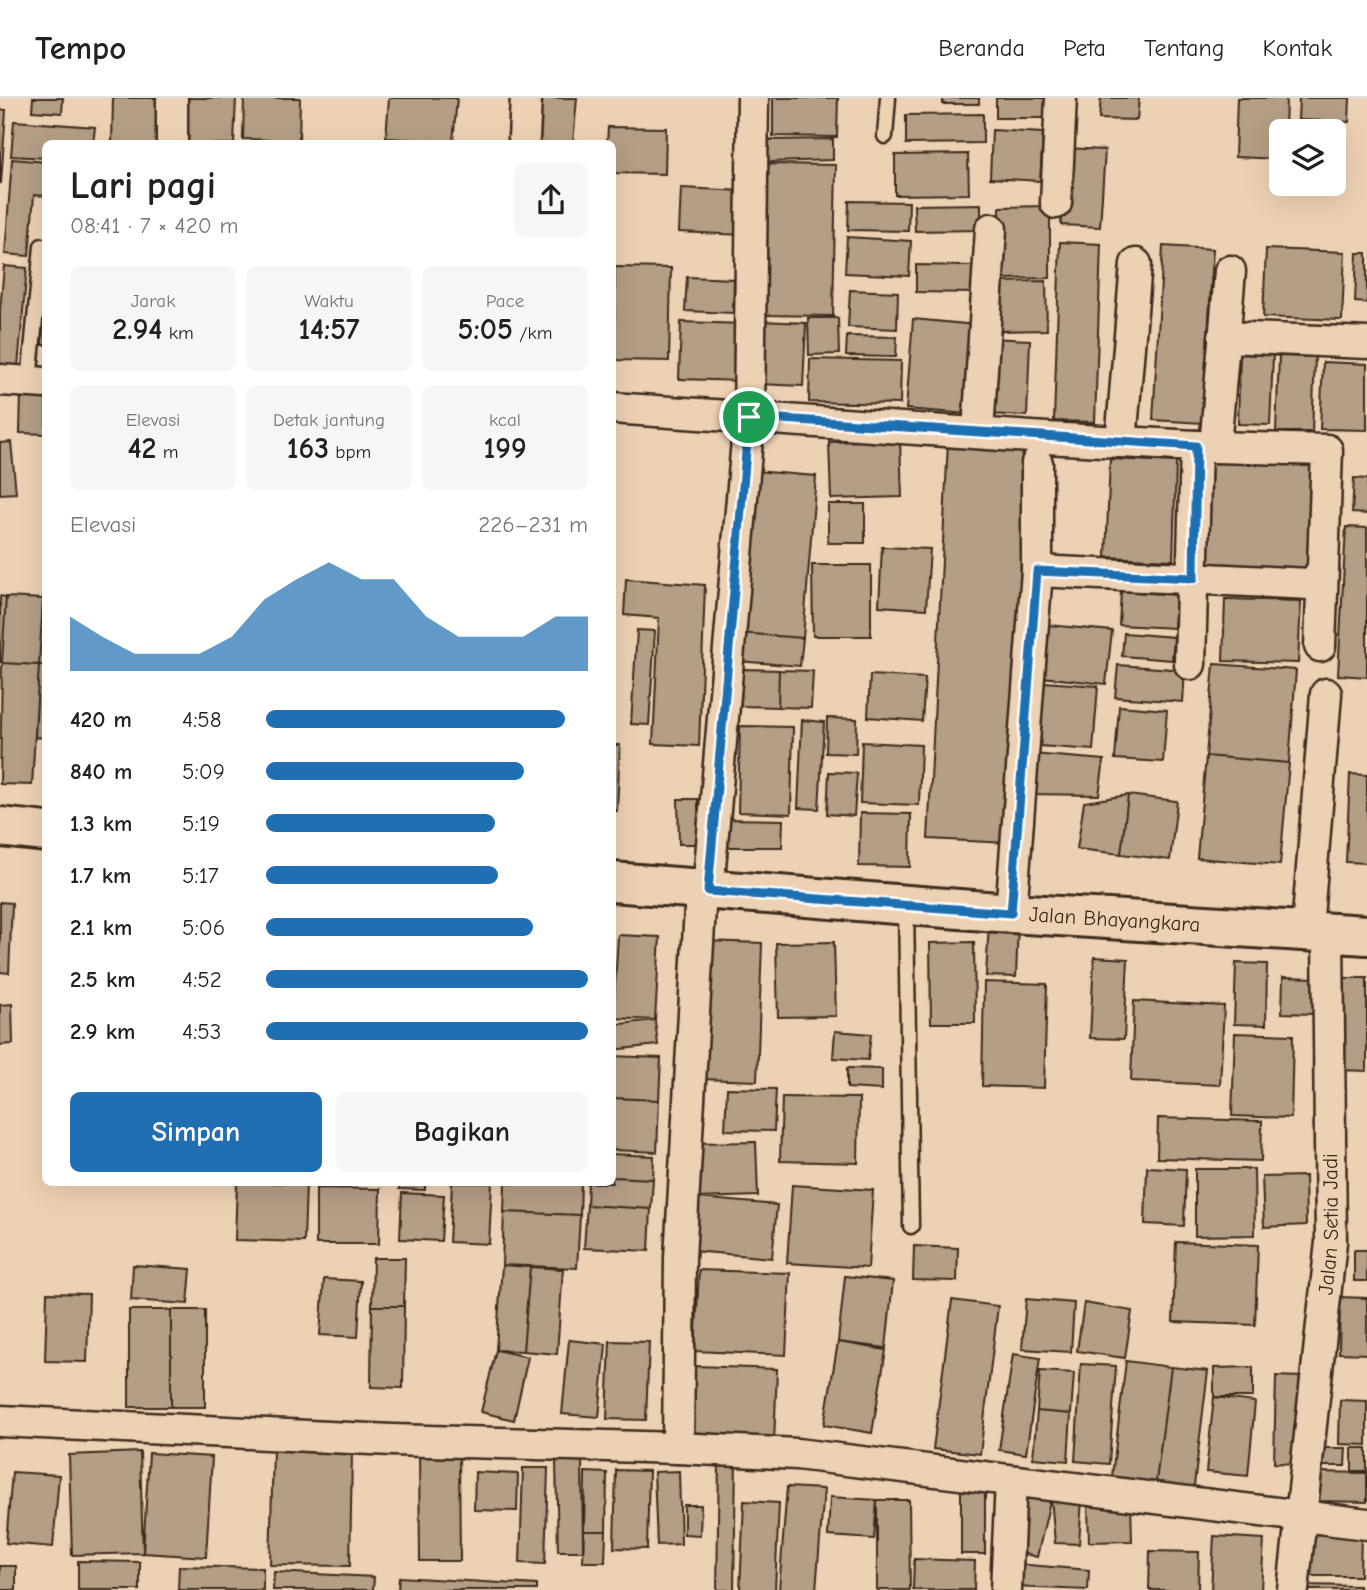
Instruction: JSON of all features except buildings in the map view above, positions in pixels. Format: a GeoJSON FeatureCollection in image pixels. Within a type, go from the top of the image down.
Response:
{"type":"FeatureCollection","features":[{"type":"Feature","properties":{"kind":"main road"},"geometry":{"type":"LineString","coordinates":[[0,827],[42,832]]}},
{"type":"Feature","properties":{"kind":"main road","name":"Jalan Bhayangkara"},"geometry":{"type":"LineString","coordinates":[[616,882],[1011,913],[1367,934]]}},
{"type":"Feature","properties":{"kind":"street"},"geometry":{"type":"LineString","coordinates":[[172,98],[172,140]]}},
{"type":"Feature","properties":{"kind":"street"},"geometry":{"type":"LineString","coordinates":[[524,138],[526,98]]}},
{"type":"Feature","properties":{"kind":"street"},"geometry":{"type":"LineString","coordinates":[[678,1448],[680,1258],[704,890],[749,417],[753,98]]}},
{"type":"Feature","properties":{"kind":"street"},"geometry":{"type":"LineString","coordinates":[[1056,203],[1061,98]]}},
{"type":"Feature","properties":{"kind":"street"},"geometry":{"type":"LineString","coordinates":[[978,432],[991,229]]}},
{"type":"Feature","properties":{"kind":"street"},"geometry":{"type":"LineString","coordinates":[[1121,442],[1136,264]]}},
{"type":"Feature","properties":{"kind":"street"},"geometry":{"type":"LineString","coordinates":[[1190,664],[1194,578],[1206,447],[1224,337],[1230,271]]}},
{"type":"Feature","properties":{"kind":"street"},"geometry":{"type":"LineString","coordinates":[[1224,337],[1367,343]]}},
{"type":"Feature","properties":{"kind":"street"},"geometry":{"type":"LineString","coordinates":[[616,408],[1206,447],[1327,450],[1320,646]]}},
{"type":"Feature","properties":{"kind":"street"},"geometry":{"type":"LineString","coordinates":[[1011,913],[1037,571],[1037,463]]}},
{"type":"Feature","properties":{"kind":"street"},"geometry":{"type":"LineString","coordinates":[[1037,571],[1311,584],[1323,568]]}},
{"type":"Feature","properties":{"kind":"street","name":"Jalan Setia Jadi"},"geometry":{"type":"LineString","coordinates":[[1293,1590],[1331,1242],[1317,931],[1326,694]]}},
{"type":"Feature","properties":{"kind":"street"},"geometry":{"type":"LineString","coordinates":[[0,1421],[392,1440],[797,1454],[1367,1524]]}},
{"type":"Feature","properties":{"kind":"street"},"geometry":{"type":"LineString","coordinates":[[1006,1590],[1011,1481]]}},
{"type":"Feature","properties":{"kind":"lane"},"geometry":{"type":"LineString","coordinates":[[886,136],[888,98]]}},
{"type":"Feature","properties":{"kind":"lane"},"geometry":{"type":"LineString","coordinates":[[25,382],[42,246]]}},
{"type":"Feature","properties":{"kind":"lane"},"geometry":{"type":"LineString","coordinates":[[906,904],[911,1226]]}},
{"type":"Feature","properties":{"kind":"route"},"geometry":{"type":"LineString","coordinates":[[749,417],[1196,446],[1194,578],[1037,571],[1011,913],[708,891],[749,417]]}}]}
